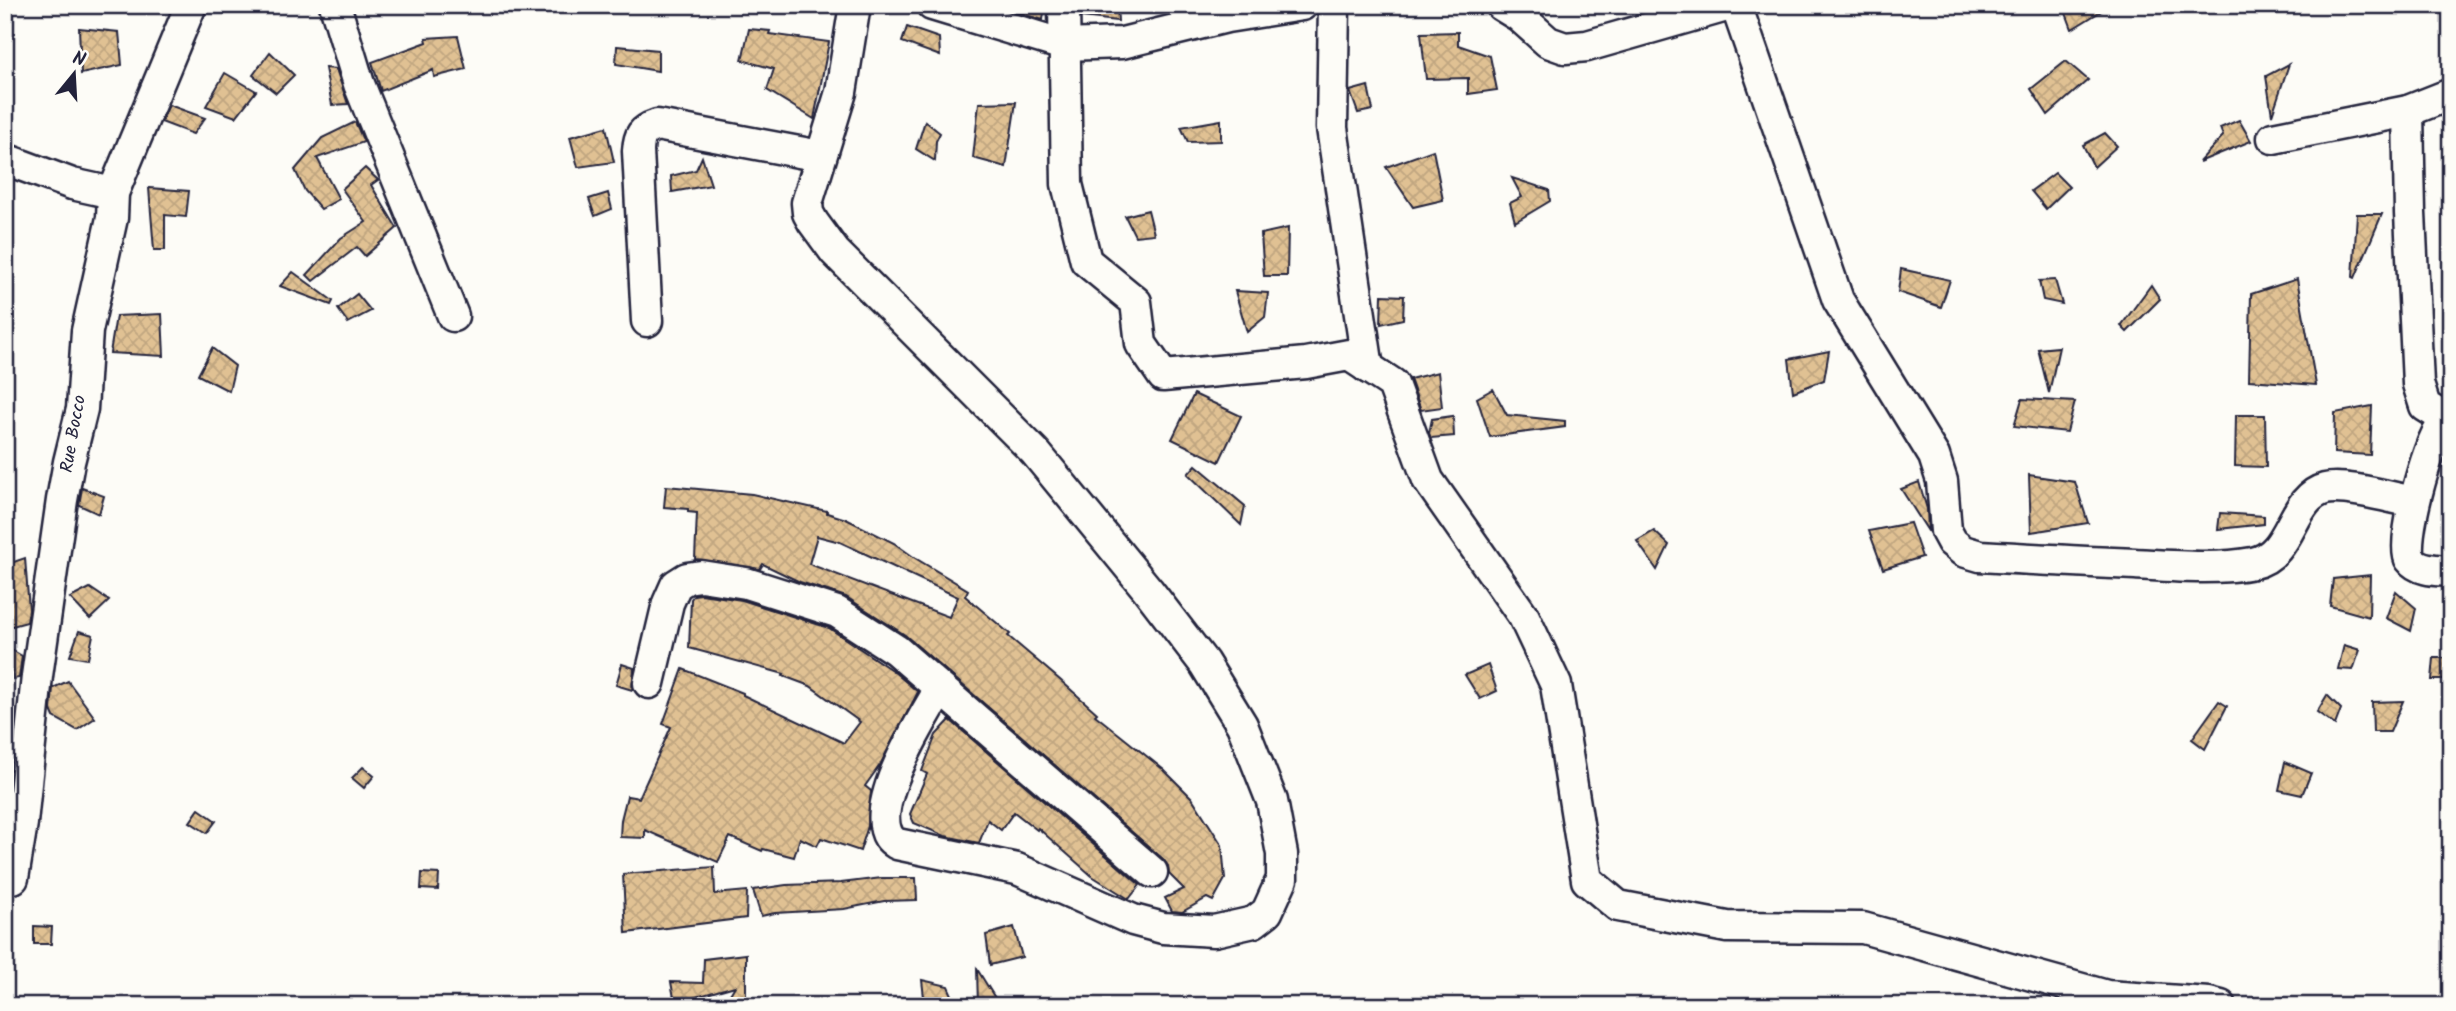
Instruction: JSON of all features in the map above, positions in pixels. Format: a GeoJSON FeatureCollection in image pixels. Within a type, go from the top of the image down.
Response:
{"type":"FeatureCollection","features":[{"type":"Feature","properties":{"kind":"street","name":"Rue Bocco"},"geometry":{"type":"LineString","coordinates":[[13,878],[62,500],[82,409],[87,331],[112,218],[113,193],[191,5]]}},
{"type":"Feature","properties":{"kind":"street"},"geometry":{"type":"LineString","coordinates":[[335,5],[359,83],[453,316]]}},
{"type":"Feature","properties":{"kind":"street"},"geometry":{"type":"LineString","coordinates":[[855,5],[841,92],[807,203],[808,213],[835,252],[1035,452],[1196,652],[1242,725],[1272,801],[1282,854],[1282,879],[1267,912],[1254,922],[1214,931],[1163,928],[1133,920],[1017,869],[897,844],[888,836],[884,811],[900,761],[940,689]]}},
{"type":"Feature","properties":{"kind":"street"},"geometry":{"type":"LineString","coordinates":[[932,5],[1064,45],[1122,43],[1226,11],[1302,5]]}},
{"type":"Feature","properties":{"kind":"street"},"geometry":{"type":"LineString","coordinates":[[1064,5],[1067,184],[1086,261],[1136,302],[1141,344],[1163,376],[1306,363],[1349,355],[1393,384],[1428,480],[1524,617],[1556,685],[1587,880],[1618,906],[1727,927],[1863,928],[2106,996],[2221,1006]]}},
{"type":"Feature","properties":{"kind":"street"},"geometry":{"type":"LineString","coordinates":[[1334,5],[1332,128],[1368,368]]}},
{"type":"Feature","properties":{"kind":"street"},"geometry":{"type":"LineString","coordinates":[[1500,5],[1519,16],[1548,42],[1565,48],[1587,46],[1730,5]]}},
{"type":"Feature","properties":{"kind":"street"},"geometry":{"type":"LineString","coordinates":[[1736,5],[1838,300],[1934,456],[1942,481],[1946,531],[1952,542],[1963,551],[1980,556],[2185,567],[2253,563],[2276,551],[2302,508],[2316,493],[2326,489],[2342,488],[2414,502]]}},
{"type":"Feature","properties":{"kind":"street"},"geometry":{"type":"LineString","coordinates":[[2273,138],[2409,111],[2451,93]]}},
{"type":"Feature","properties":{"kind":"street"},"geometry":{"type":"LineString","coordinates":[[2409,111],[2410,213],[2418,384],[2425,406],[2451,422],[2442,427],[2433,442],[2414,502],[2406,546],[2409,557],[2417,565],[2431,570],[2451,571]]}},
{"type":"Feature","properties":{"kind":"street"},"geometry":{"type":"LineString","coordinates":[[647,321],[638,151],[639,137],[644,130],[657,125],[820,156]]}},
{"type":"Feature","properties":{"kind":"street"},"geometry":{"type":"LineString","coordinates":[[5,159],[72,184],[113,193]]}},
{"type":"Feature","properties":{"kind":"street"},"geometry":{"type":"LineString","coordinates":[[649,683],[668,603],[676,585],[687,578],[701,576],[746,583],[837,612],[896,650],[1152,872]]}},
{"type":"Feature","properties":{"kind":"building"},"geometry":{"type":"Polygon","coordinates":[[[993,5],[1045,5],[1043,20],[993,5]]]}},
{"type":"Feature","properties":{"kind":"building"},"geometry":{"type":"Polygon","coordinates":[[[1082,5],[1117,5],[1118,21],[1082,17],[1082,5]]]}},
{"type":"Feature","properties":{"kind":"building"},"geometry":{"type":"Polygon","coordinates":[[[2078,5],[2111,5],[2072,29],[2066,13],[2078,5]]]}},
{"type":"Feature","properties":{"kind":"building"},"geometry":{"type":"Polygon","coordinates":[[[907,27],[939,38],[940,56],[902,42],[907,27]]]}},
{"type":"Feature","properties":{"kind":"building"},"geometry":{"type":"Polygon","coordinates":[[[79,28],[119,32],[122,65],[81,74],[79,28]]]}},
{"type":"Feature","properties":{"kind":"building"},"geometry":{"type":"Polygon","coordinates":[[[749,29],[829,42],[814,119],[767,90],[774,69],[742,60],[749,29]]]}},
{"type":"Feature","properties":{"kind":"building"},"geometry":{"type":"Polygon","coordinates":[[[1458,32],[1458,45],[1490,56],[1497,90],[1468,94],[1468,78],[1426,79],[1421,33],[1458,32]]]}},
{"type":"Feature","properties":{"kind":"building"},"geometry":{"type":"Polygon","coordinates":[[[458,36],[466,69],[434,77],[433,70],[381,91],[372,62],[427,42],[426,38],[458,36]]]}},
{"type":"Feature","properties":{"kind":"building"},"geometry":{"type":"Polygon","coordinates":[[[617,46],[658,50],[658,71],[616,64],[617,46]]]}},
{"type":"Feature","properties":{"kind":"building"},"geometry":{"type":"Polygon","coordinates":[[[270,52],[294,75],[276,93],[253,75],[270,52]]]}},
{"type":"Feature","properties":{"kind":"building"},"geometry":{"type":"Polygon","coordinates":[[[2066,61],[2088,80],[2048,115],[2031,89],[2066,61]]]}},
{"type":"Feature","properties":{"kind":"building"},"geometry":{"type":"Polygon","coordinates":[[[2289,64],[2272,115],[2266,76],[2289,64]]]}},
{"type":"Feature","properties":{"kind":"building"},"geometry":{"type":"Polygon","coordinates":[[[325,68],[336,69],[348,104],[332,105],[325,68]]]}},
{"type":"Feature","properties":{"kind":"building"},"geometry":{"type":"Polygon","coordinates":[[[225,73],[256,91],[236,117],[206,106],[225,73]]]}},
{"type":"Feature","properties":{"kind":"building"},"geometry":{"type":"Polygon","coordinates":[[[1368,86],[1373,110],[1358,113],[1350,91],[1368,86]]]}},
{"type":"Feature","properties":{"kind":"building"},"geometry":{"type":"Polygon","coordinates":[[[1016,102],[1006,167],[973,158],[979,103],[1016,102]]]}},
{"type":"Feature","properties":{"kind":"building"},"geometry":{"type":"Polygon","coordinates":[[[169,105],[205,118],[193,134],[161,122],[169,105]]]}},
{"type":"Feature","properties":{"kind":"building"},"geometry":{"type":"Polygon","coordinates":[[[1221,120],[1221,141],[1188,142],[1181,127],[1221,120]]]}},
{"type":"Feature","properties":{"kind":"building"},"geometry":{"type":"Polygon","coordinates":[[[2239,120],[2251,141],[2199,162],[2223,136],[2220,128],[2239,120]]]}},
{"type":"Feature","properties":{"kind":"building"},"geometry":{"type":"Polygon","coordinates":[[[925,121],[940,133],[936,141],[935,161],[916,149],[925,121]]]}},
{"type":"Feature","properties":{"kind":"building"},"geometry":{"type":"Polygon","coordinates":[[[355,122],[364,142],[317,158],[339,199],[321,209],[305,191],[295,170],[322,138],[355,122]]]}},
{"type":"Feature","properties":{"kind":"building"},"geometry":{"type":"Polygon","coordinates":[[[606,127],[614,162],[578,167],[570,137],[606,127]]]}},
{"type":"Feature","properties":{"kind":"building"},"geometry":{"type":"Polygon","coordinates":[[[2105,133],[2117,146],[2094,167],[2083,145],[2105,133]]]}},
{"type":"Feature","properties":{"kind":"building"},"geometry":{"type":"Polygon","coordinates":[[[1433,150],[1443,200],[1413,207],[1386,167],[1433,150]]]}},
{"type":"Feature","properties":{"kind":"building"},"geometry":{"type":"Polygon","coordinates":[[[702,157],[711,185],[672,192],[671,176],[696,170],[702,157]]]}},
{"type":"Feature","properties":{"kind":"building"},"geometry":{"type":"Polygon","coordinates":[[[365,168],[378,180],[371,185],[397,228],[365,256],[357,247],[313,281],[307,275],[341,238],[366,222],[342,189],[365,168]]]}},
{"type":"Feature","properties":{"kind":"building"},"geometry":{"type":"Polygon","coordinates":[[[2055,173],[2069,187],[2046,209],[2031,191],[2055,173]]]}},
{"type":"Feature","properties":{"kind":"building"},"geometry":{"type":"Polygon","coordinates":[[[1512,178],[1549,190],[1550,201],[1515,222],[1510,203],[1522,197],[1512,178]]]}},
{"type":"Feature","properties":{"kind":"building"},"geometry":{"type":"Polygon","coordinates":[[[149,188],[189,191],[186,217],[165,215],[165,250],[154,250],[149,188]]]}},
{"type":"Feature","properties":{"kind":"building"},"geometry":{"type":"Polygon","coordinates":[[[608,193],[612,209],[595,216],[589,199],[608,193]]]}},
{"type":"Feature","properties":{"kind":"building"},"geometry":{"type":"Polygon","coordinates":[[[1148,210],[1154,234],[1135,236],[1125,216],[1148,210]]]}},
{"type":"Feature","properties":{"kind":"building"},"geometry":{"type":"Polygon","coordinates":[[[2357,214],[2382,214],[2355,278],[2353,277],[2357,214]]]}},
{"type":"Feature","properties":{"kind":"building"},"geometry":{"type":"Polygon","coordinates":[[[1288,228],[1287,276],[1264,276],[1261,234],[1288,228]]]}},
{"type":"Feature","properties":{"kind":"building"},"geometry":{"type":"Polygon","coordinates":[[[1901,269],[1950,280],[1941,307],[1898,292],[1901,269]]]}},
{"type":"Feature","properties":{"kind":"building"},"geometry":{"type":"Polygon","coordinates":[[[293,272],[333,301],[331,305],[280,286],[293,272]]]}},
{"type":"Feature","properties":{"kind":"building"},"geometry":{"type":"Polygon","coordinates":[[[2297,279],[2316,385],[2249,380],[2251,294],[2297,279]]]}},
{"type":"Feature","properties":{"kind":"building"},"geometry":{"type":"Polygon","coordinates":[[[2055,280],[2062,304],[2043,300],[2039,281],[2055,280]]]}},
{"type":"Feature","properties":{"kind":"building"},"geometry":{"type":"Polygon","coordinates":[[[2151,285],[2160,299],[2127,332],[2121,326],[2151,285]]]}},
{"type":"Feature","properties":{"kind":"building"},"geometry":{"type":"Polygon","coordinates":[[[1235,291],[1268,293],[1265,317],[1247,332],[1235,291]]]}},
{"type":"Feature","properties":{"kind":"building"},"geometry":{"type":"Polygon","coordinates":[[[357,294],[371,311],[348,323],[338,309],[357,294]]]}},
{"type":"Feature","properties":{"kind":"building"},"geometry":{"type":"Polygon","coordinates":[[[1382,295],[1404,296],[1403,319],[1381,324],[1382,295]]]}},
{"type":"Feature","properties":{"kind":"building"},"geometry":{"type":"Polygon","coordinates":[[[162,314],[164,356],[110,353],[116,316],[162,314]]]}},
{"type":"Feature","properties":{"kind":"building"},"geometry":{"type":"Polygon","coordinates":[[[2059,347],[2049,393],[2038,349],[2059,347]]]}},
{"type":"Feature","properties":{"kind":"building"},"geometry":{"type":"Polygon","coordinates":[[[212,348],[235,366],[229,391],[198,375],[212,348]]]}},
{"type":"Feature","properties":{"kind":"building"},"geometry":{"type":"Polygon","coordinates":[[[1829,351],[1824,380],[1793,392],[1789,359],[1829,351]]]}},
{"type":"Feature","properties":{"kind":"building"},"geometry":{"type":"Polygon","coordinates":[[[1438,372],[1442,407],[1421,410],[1410,379],[1438,372]]]}},
{"type":"Feature","properties":{"kind":"building"},"geometry":{"type":"Polygon","coordinates":[[[1493,389],[1507,415],[1565,421],[1565,427],[1490,437],[1477,398],[1493,389]]]}},
{"type":"Feature","properties":{"kind":"building"},"geometry":{"type":"Polygon","coordinates":[[[1194,394],[1241,416],[1219,462],[1172,439],[1194,394]]]}},
{"type":"Feature","properties":{"kind":"building"},"geometry":{"type":"Polygon","coordinates":[[[2022,399],[2075,402],[2067,432],[2014,426],[2022,399]]]}},
{"type":"Feature","properties":{"kind":"building"},"geometry":{"type":"Polygon","coordinates":[[[2372,406],[2370,455],[2334,453],[2335,413],[2372,406]]]}},
{"type":"Feature","properties":{"kind":"building"},"geometry":{"type":"Polygon","coordinates":[[[2236,415],[2265,415],[2266,467],[2235,466],[2236,415]]]}},
{"type":"Feature","properties":{"kind":"building"},"geometry":{"type":"Polygon","coordinates":[[[1453,416],[1454,436],[1431,438],[1429,433],[1432,419],[1453,416]]]}},
{"type":"Feature","properties":{"kind":"building"},"geometry":{"type":"Polygon","coordinates":[[[1196,465],[1245,506],[1241,525],[1188,474],[1196,465]]]}},
{"type":"Feature","properties":{"kind":"building"},"geometry":{"type":"Polygon","coordinates":[[[2029,475],[2075,482],[2088,523],[2031,532],[2029,475]]]}},
{"type":"Feature","properties":{"kind":"building"},"geometry":{"type":"Polygon","coordinates":[[[1919,482],[1927,509],[1928,531],[1901,489],[1919,482]]]}},
{"type":"Feature","properties":{"kind":"building"},"geometry":{"type":"Polygon","coordinates":[[[666,486],[752,494],[827,511],[894,543],[968,590],[965,596],[1010,634],[1008,636],[1097,713],[1095,715],[1164,770],[1192,798],[1222,845],[1225,879],[1213,901],[1207,898],[1182,912],[1172,911],[1165,898],[1184,889],[1169,874],[1163,859],[905,635],[846,597],[800,582],[763,564],[760,569],[695,559],[697,513],[688,512],[688,509],[664,507],[666,486]],[[817,536],[809,564],[949,617],[958,597],[840,542],[817,536]]]}},
{"type":"Feature","properties":{"kind":"building"},"geometry":{"type":"Polygon","coordinates":[[[82,488],[104,496],[99,514],[79,505],[82,488]]]}},
{"type":"Feature","properties":{"kind":"building"},"geometry":{"type":"Polygon","coordinates":[[[2220,513],[2264,516],[2264,524],[2218,529],[2220,513]]]}},
{"type":"Feature","properties":{"kind":"building"},"geometry":{"type":"Polygon","coordinates":[[[1910,523],[1922,557],[1883,569],[1869,531],[1910,523]]]}},
{"type":"Feature","properties":{"kind":"building"},"geometry":{"type":"Polygon","coordinates":[[[1654,531],[1669,545],[1657,570],[1637,541],[1654,531]]]}},
{"type":"Feature","properties":{"kind":"building"},"geometry":{"type":"Polygon","coordinates":[[[25,558],[29,610],[27,622],[5,628],[5,565],[25,558]]]}},
{"type":"Feature","properties":{"kind":"building"},"geometry":{"type":"Polygon","coordinates":[[[2370,575],[2369,617],[2330,606],[2333,579],[2370,575]]]}},
{"type":"Feature","properties":{"kind":"building"},"geometry":{"type":"Polygon","coordinates":[[[90,588],[109,601],[90,619],[70,598],[90,588]]]}},
{"type":"Feature","properties":{"kind":"building"},"geometry":{"type":"Polygon","coordinates":[[[2396,591],[2416,608],[2411,631],[2386,618],[2396,591]]]}},
{"type":"Feature","properties":{"kind":"building"},"geometry":{"type":"Polygon","coordinates":[[[694,595],[742,600],[829,628],[893,671],[918,692],[880,765],[865,786],[871,791],[868,826],[860,851],[821,838],[817,846],[800,838],[794,857],[763,849],[762,851],[730,837],[718,862],[645,830],[645,838],[620,837],[627,796],[639,798],[671,727],[663,724],[683,669],[743,693],[844,743],[860,722],[810,686],[783,676],[784,674],[689,648],[691,599],[694,595]]]}},
{"type":"Feature","properties":{"kind":"building"},"geometry":{"type":"Polygon","coordinates":[[[79,631],[93,635],[88,659],[70,656],[79,631]]]}},
{"type":"Feature","properties":{"kind":"building"},"geometry":{"type":"Polygon","coordinates":[[[2344,645],[2360,650],[2353,670],[2338,669],[2344,645]]]}},
{"type":"Feature","properties":{"kind":"building"},"geometry":{"type":"Polygon","coordinates":[[[10,649],[22,656],[19,678],[13,679],[10,649]]]}},
{"type":"Feature","properties":{"kind":"building"},"geometry":{"type":"Polygon","coordinates":[[[2434,658],[2451,658],[2451,680],[2432,680],[2434,658]]]}},
{"type":"Feature","properties":{"kind":"building"},"geometry":{"type":"Polygon","coordinates":[[[622,664],[634,668],[632,690],[616,685],[622,664]]]}},
{"type":"Feature","properties":{"kind":"building"},"geometry":{"type":"Polygon","coordinates":[[[1488,665],[1497,691],[1480,699],[1465,675],[1488,665]]]}},
{"type":"Feature","properties":{"kind":"building"},"geometry":{"type":"Polygon","coordinates":[[[68,681],[95,718],[77,730],[54,717],[51,710],[53,688],[68,681]]]}},
{"type":"Feature","properties":{"kind":"building"},"geometry":{"type":"Polygon","coordinates":[[[2327,695],[2341,709],[2335,725],[2317,712],[2327,695]]]}},
{"type":"Feature","properties":{"kind":"building"},"geometry":{"type":"Polygon","coordinates":[[[2219,701],[2227,706],[2205,749],[2192,739],[2219,701]]]}},
{"type":"Feature","properties":{"kind":"building"},"geometry":{"type":"Polygon","coordinates":[[[2403,701],[2390,732],[2373,732],[2372,702],[2403,701]]]}},
{"type":"Feature","properties":{"kind":"building"},"geometry":{"type":"Polygon","coordinates":[[[950,720],[1140,885],[1129,899],[1092,876],[1038,828],[1037,830],[1014,812],[1001,830],[988,820],[979,843],[945,836],[914,823],[910,814],[927,774],[922,771],[936,735],[950,720]]]}},
{"type":"Feature","properties":{"kind":"building"},"geometry":{"type":"Polygon","coordinates":[[[2285,762],[2311,773],[2302,795],[2279,790],[2285,762]]]}},
{"type":"Feature","properties":{"kind":"building"},"geometry":{"type":"Polygon","coordinates":[[[363,767],[374,776],[364,788],[352,778],[363,767]]]}},
{"type":"Feature","properties":{"kind":"building"},"geometry":{"type":"Polygon","coordinates":[[[199,809],[216,821],[207,833],[190,822],[199,809]]]}},
{"type":"Feature","properties":{"kind":"building"},"geometry":{"type":"Polygon","coordinates":[[[714,867],[715,894],[747,891],[746,918],[626,933],[623,874],[714,867]]]}},
{"type":"Feature","properties":{"kind":"building"},"geometry":{"type":"Polygon","coordinates":[[[422,873],[439,874],[438,890],[421,889],[422,873]]]}},
{"type":"Feature","properties":{"kind":"building"},"geometry":{"type":"Polygon","coordinates":[[[916,878],[917,900],[884,901],[844,909],[761,916],[753,890],[786,885],[916,878]]]}},
{"type":"Feature","properties":{"kind":"building"},"geometry":{"type":"Polygon","coordinates":[[[34,926],[52,927],[51,944],[34,944],[34,926]]]}},
{"type":"Feature","properties":{"kind":"building"},"geometry":{"type":"Polygon","coordinates":[[[1014,927],[1022,957],[990,965],[986,935],[1014,927]]]}},
{"type":"Feature","properties":{"kind":"building"},"geometry":{"type":"Polygon","coordinates":[[[746,954],[746,1006],[723,1006],[735,986],[675,1003],[671,982],[703,983],[704,959],[746,954]]]}},
{"type":"Feature","properties":{"kind":"building"},"geometry":{"type":"Polygon","coordinates":[[[977,969],[1000,1006],[978,1006],[977,969]]]}},
{"type":"Feature","properties":{"kind":"building"},"geometry":{"type":"Polygon","coordinates":[[[922,980],[948,986],[957,1006],[925,1006],[922,980]]]}}]}
